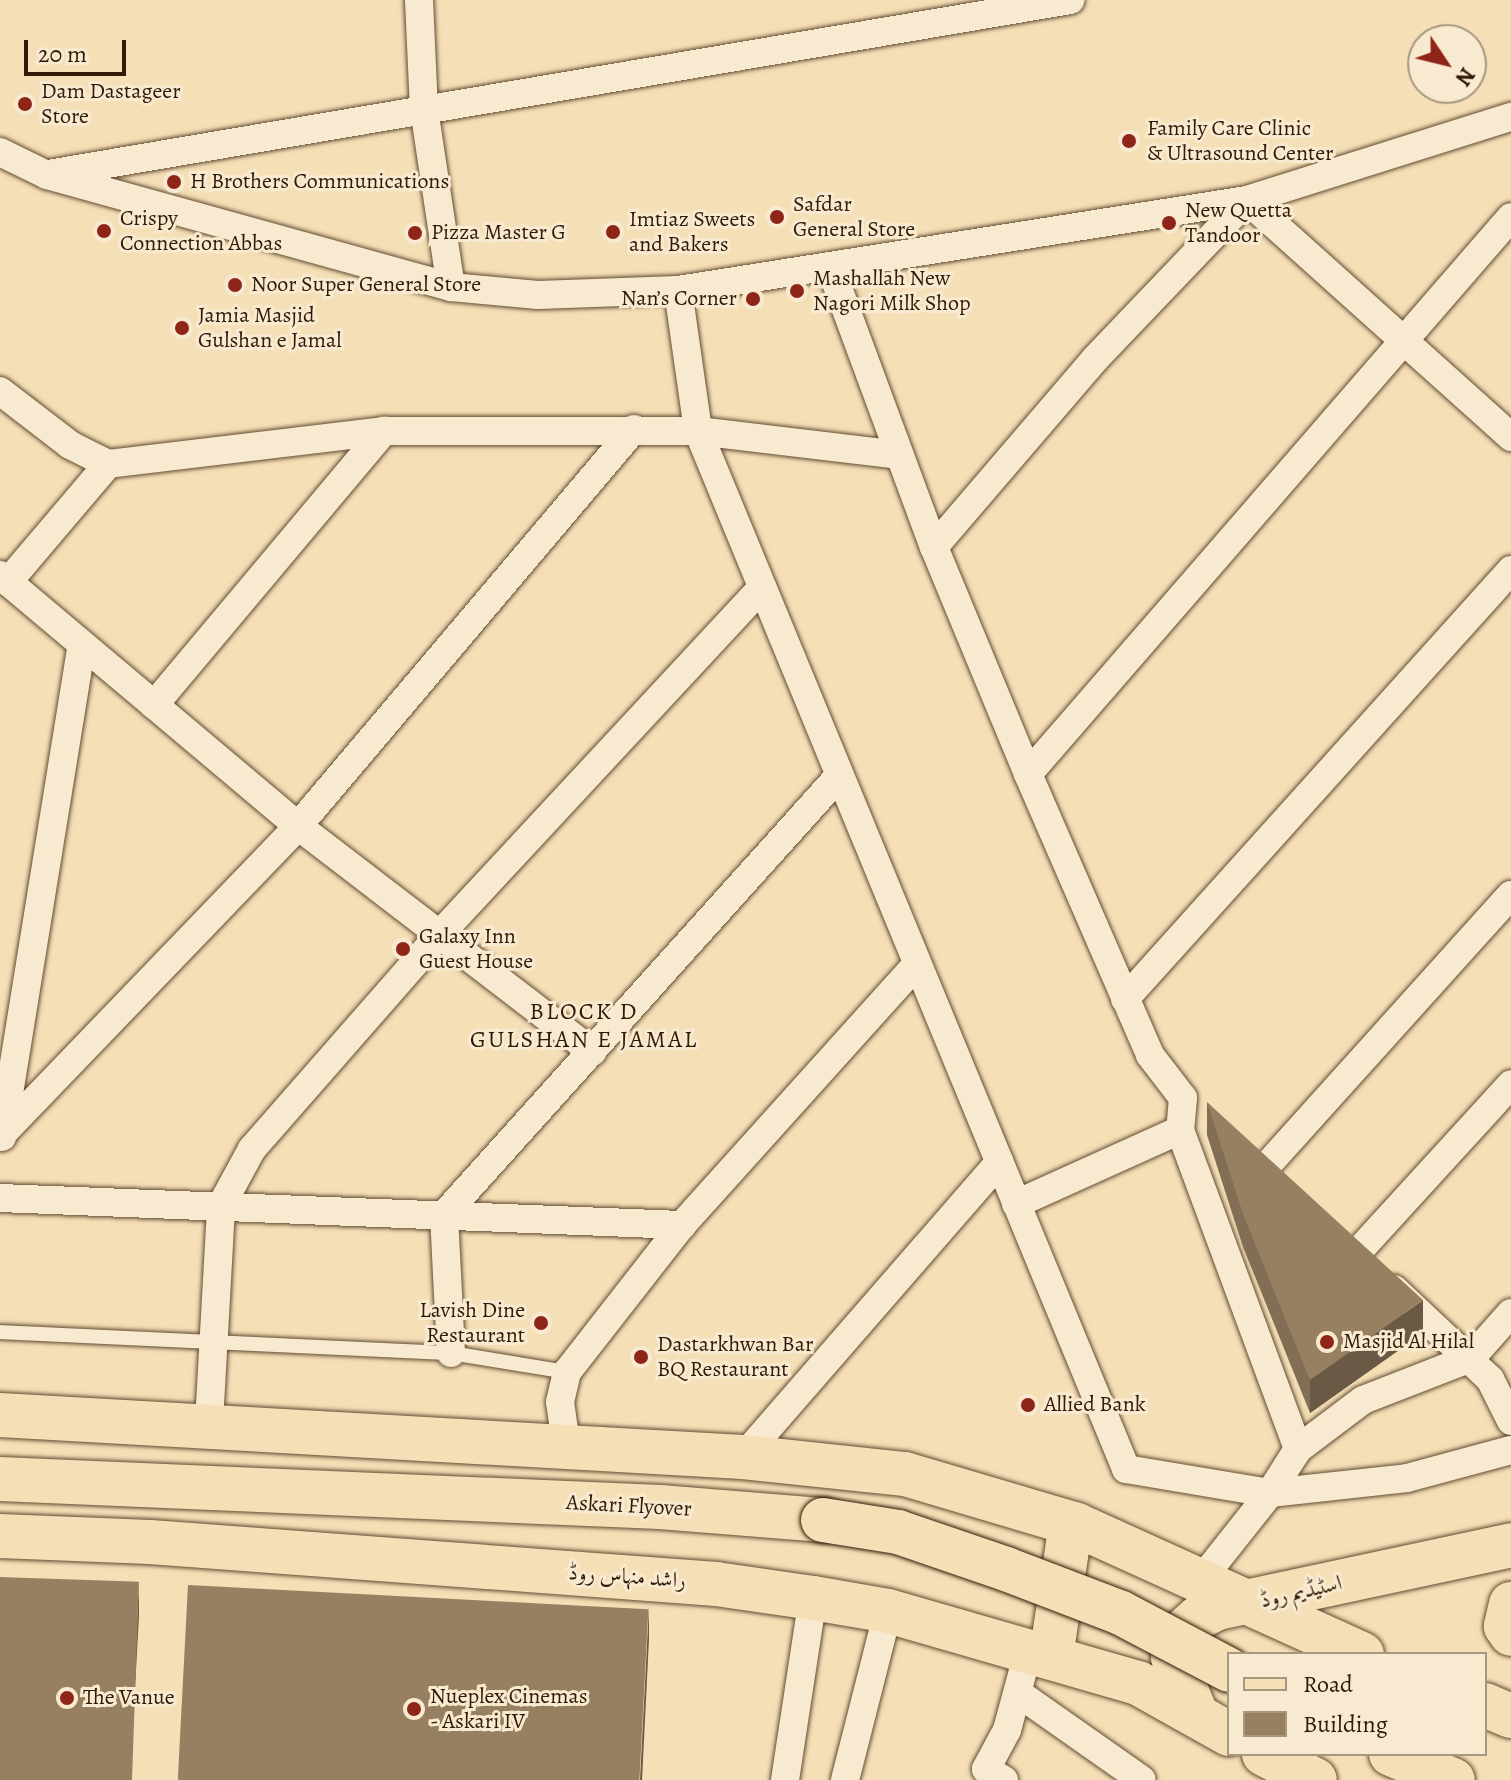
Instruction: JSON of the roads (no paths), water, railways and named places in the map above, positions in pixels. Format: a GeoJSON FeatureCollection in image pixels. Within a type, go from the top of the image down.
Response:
{"type":"FeatureCollection","features":[{"type":"Feature","properties":{"kind":"main road"},"geometry":{"type":"LineString","coordinates":[[0,1415],[209,1423],[567,1451],[743,1457],[905,1474],[1071,1523],[1201,1580],[1245,1605],[1357,1652]]}},
{"type":"Feature","properties":{"kind":"main road","name":"Askari Flyover"},"geometry":{"type":"LineString","coordinates":[[0,1479],[644,1506],[823,1520],[898,1532],[1006,1569],[1121,1613],[1227,1669]]}},
{"type":"Feature","properties":{"kind":"main road"},"geometry":{"type":"LineString","coordinates":[[1032,1667],[1071,1523]]}},
{"type":"Feature","properties":{"kind":"main road","name":"راشد منہاس روڈ"},"geometry":{"type":"LineString","coordinates":[[0,1536],[150,1542],[684,1581],[813,1598],[888,1611],[1032,1667],[1138,1683],[1213,1724]]}},
{"type":"Feature","properties":{"kind":"main road","name":"اسٹیڈیم روڈ"},"geometry":{"type":"LineString","coordinates":[[1213,1724],[1173,1657],[1182,1632],[1218,1608],[1245,1605],[1511,1545]]}},
{"type":"Feature","properties":{"kind":"main road"},"geometry":{"type":"LineString","coordinates":[[1511,1604],[1506,1626],[1511,1634]]}},
{"type":"Feature","properties":{"kind":"main road"},"geometry":{"type":"LineString","coordinates":[[1487,1706],[1511,1716]]}},
{"type":"Feature","properties":{"kind":"main road"},"geometry":{"type":"LineString","coordinates":[[1268,1756],[1315,1780]]}},
{"type":"Feature","properties":{"kind":"main road"},"geometry":{"type":"LineString","coordinates":[[1396,1756],[1453,1780]]}},
{"type":"Feature","properties":{"kind":"street"},"geometry":{"type":"LineString","coordinates":[[419,0],[415,10],[424,109],[451,287]]}},
{"type":"Feature","properties":{"kind":"street"},"geometry":{"type":"LineString","coordinates":[[47,175],[1070,0]]}},
{"type":"Feature","properties":{"kind":"street"},"geometry":{"type":"LineString","coordinates":[[0,152],[47,175],[451,287],[538,295],[678,290],[831,269],[1247,200],[1511,117]]}},
{"type":"Feature","properties":{"kind":"street"},"geometry":{"type":"LineString","coordinates":[[1247,200],[1511,437]]}},
{"type":"Feature","properties":{"kind":"street"},"geometry":{"type":"LineString","coordinates":[[934,547],[1095,359],[1247,200]]}},
{"type":"Feature","properties":{"kind":"street"},"geometry":{"type":"LineString","coordinates":[[1028,774],[1511,217]]}},
{"type":"Feature","properties":{"kind":"street"},"geometry":{"type":"LineString","coordinates":[[831,269],[898,455],[1028,774],[1150,1055],[1183,1098],[1298,1449]]}},
{"type":"Feature","properties":{"kind":"street"},"geometry":{"type":"LineString","coordinates":[[678,290],[698,431],[1126,1469],[1270,1493],[1407,1478],[1511,1450]]}},
{"type":"Feature","properties":{"kind":"street"},"geometry":{"type":"LineString","coordinates":[[0,391],[70,445],[108,464],[384,431],[698,431],[898,455]]}},
{"type":"Feature","properties":{"kind":"street"},"geometry":{"type":"LineString","coordinates":[[1,1139],[298,826],[634,429]]}},
{"type":"Feature","properties":{"kind":"street"},"geometry":{"type":"LineString","coordinates":[[154,705],[384,431]]}},
{"type":"Feature","properties":{"kind":"street"},"geometry":{"type":"LineString","coordinates":[[108,464],[4,579],[298,826],[592,1052]]}},
{"type":"Feature","properties":{"kind":"street"},"geometry":{"type":"LineString","coordinates":[[1125,999],[1511,570]]}},
{"type":"Feature","properties":{"kind":"street"},"geometry":{"type":"LineString","coordinates":[[209,1423],[221,1206],[252,1149],[440,934],[762,587]]}},
{"type":"Feature","properties":{"kind":"street"},"geometry":{"type":"LineString","coordinates":[[1,1139],[82,645]]}},
{"type":"Feature","properties":{"kind":"street"},"geometry":{"type":"LineString","coordinates":[[451,1353],[444,1215],[839,776]]}},
{"type":"Feature","properties":{"kind":"street"},"geometry":{"type":"LineString","coordinates":[[1263,1170],[1511,895]]}},
{"type":"Feature","properties":{"kind":"street"},"geometry":{"type":"LineString","coordinates":[[567,1451],[560,1402],[567,1372],[682,1225],[917,964]]}},
{"type":"Feature","properties":{"kind":"street"},"geometry":{"type":"LineString","coordinates":[[1356,1254],[1511,1084]]}},
{"type":"Feature","properties":{"kind":"street"},"geometry":{"type":"LineString","coordinates":[[1016,1204],[1193,1124]]}},
{"type":"Feature","properties":{"kind":"street"},"geometry":{"type":"LineString","coordinates":[[1240,1149],[1286,1191]]}},
{"type":"Feature","properties":{"kind":"street"},"geometry":{"type":"LineString","coordinates":[[743,1457],[999,1162]]}},
{"type":"Feature","properties":{"kind":"street"},"geometry":{"type":"LineString","coordinates":[[0,1198],[682,1225]]}},
{"type":"Feature","properties":{"kind":"street"},"geometry":{"type":"LineString","coordinates":[[1332,1233],[1471,1358],[1499,1392],[1511,1421]]}},
{"type":"Feature","properties":{"kind":"street"},"geometry":{"type":"LineString","coordinates":[[1201,1580],[1270,1493],[1298,1449],[1363,1400],[1471,1358],[1511,1313]]}},
{"type":"Feature","properties":{"kind":"street"},"geometry":{"type":"LineString","coordinates":[[785,1780],[813,1598]]}},
{"type":"Feature","properties":{"kind":"street"},"geometry":{"type":"LineString","coordinates":[[845,1780],[888,1611]]}},
{"type":"Feature","properties":{"kind":"street"},"geometry":{"type":"LineString","coordinates":[[989,1776],[1032,1667],[1142,1780]]}},
{"type":"Feature","properties":{"kind":"lane"},"geometry":{"type":"LineString","coordinates":[[0,1332],[213,1345],[451,1353],[567,1372]]}},
{"type":"Feature","properties":{"kind":"place","name":"Dam Dastageer Store"},"geometry":{"type":"Point","coordinates":[25,104]}},
{"type":"Feature","properties":{"kind":"place","name":"Family Care Clinic & Ultrasound Center"},"geometry":{"type":"Point","coordinates":[1129,141]}},
{"type":"Feature","properties":{"kind":"place","name":"H Brothers Communications"},"geometry":{"type":"Point","coordinates":[174,182]}},
{"type":"Feature","properties":{"kind":"place","name":"Safdar General Store"},"geometry":{"type":"Point","coordinates":[777,217]}},
{"type":"Feature","properties":{"kind":"place","name":"New Quetta Tandoor"},"geometry":{"type":"Point","coordinates":[1169,223]}},
{"type":"Feature","properties":{"kind":"place","name":"Crispy Connection Abbas"},"geometry":{"type":"Point","coordinates":[104,231]}},
{"type":"Feature","properties":{"kind":"place","name":"Imtiaz Sweets and Bakers"},"geometry":{"type":"Point","coordinates":[613,232]}},
{"type":"Feature","properties":{"kind":"place","name":"Pizza Master G"},"geometry":{"type":"Point","coordinates":[415,233]}},
{"type":"Feature","properties":{"kind":"place","name":"Noor Super General Store"},"geometry":{"type":"Point","coordinates":[235,285]}},
{"type":"Feature","properties":{"kind":"place","name":"Mashallah New Nagori Milk Shop"},"geometry":{"type":"Point","coordinates":[797,291]}},
{"type":"Feature","properties":{"kind":"place","name":"Nan’s Corner"},"geometry":{"type":"Point","coordinates":[753,299]}},
{"type":"Feature","properties":{"kind":"place","name":"Jamia Masjid Gulshan e Jamal"},"geometry":{"type":"Point","coordinates":[182,328]}},
{"type":"Feature","properties":{"kind":"place","name":"Galaxy Inn Guest House"},"geometry":{"type":"Point","coordinates":[403,949]}},
{"type":"Feature","properties":{"kind":"place","name":"Lavish Dine Restaurant"},"geometry":{"type":"Point","coordinates":[541,1323]}},
{"type":"Feature","properties":{"kind":"place","name":"Masjid Al Hilal"},"geometry":{"type":"Point","coordinates":[1327,1342]}},
{"type":"Feature","properties":{"kind":"place","name":"Dastarkhwan Bar BQ Restaurant"},"geometry":{"type":"Point","coordinates":[641,1357]}},
{"type":"Feature","properties":{"kind":"place","name":"Allied Bank"},"geometry":{"type":"Point","coordinates":[1028,1405]}},
{"type":"Feature","properties":{"kind":"place","name":"The Vanue"},"geometry":{"type":"Point","coordinates":[67,1698]}},
{"type":"Feature","properties":{"kind":"place","name":"Nueplex Cinemas - Askari IV"},"geometry":{"type":"Point","coordinates":[414,1709]}},
{"type":"Feature","properties":{"kind":"district","name":"BLOCK D GULSHAN E JAMAL"},"geometry":{"type":"Point","coordinates":[584,1026]}}]}
